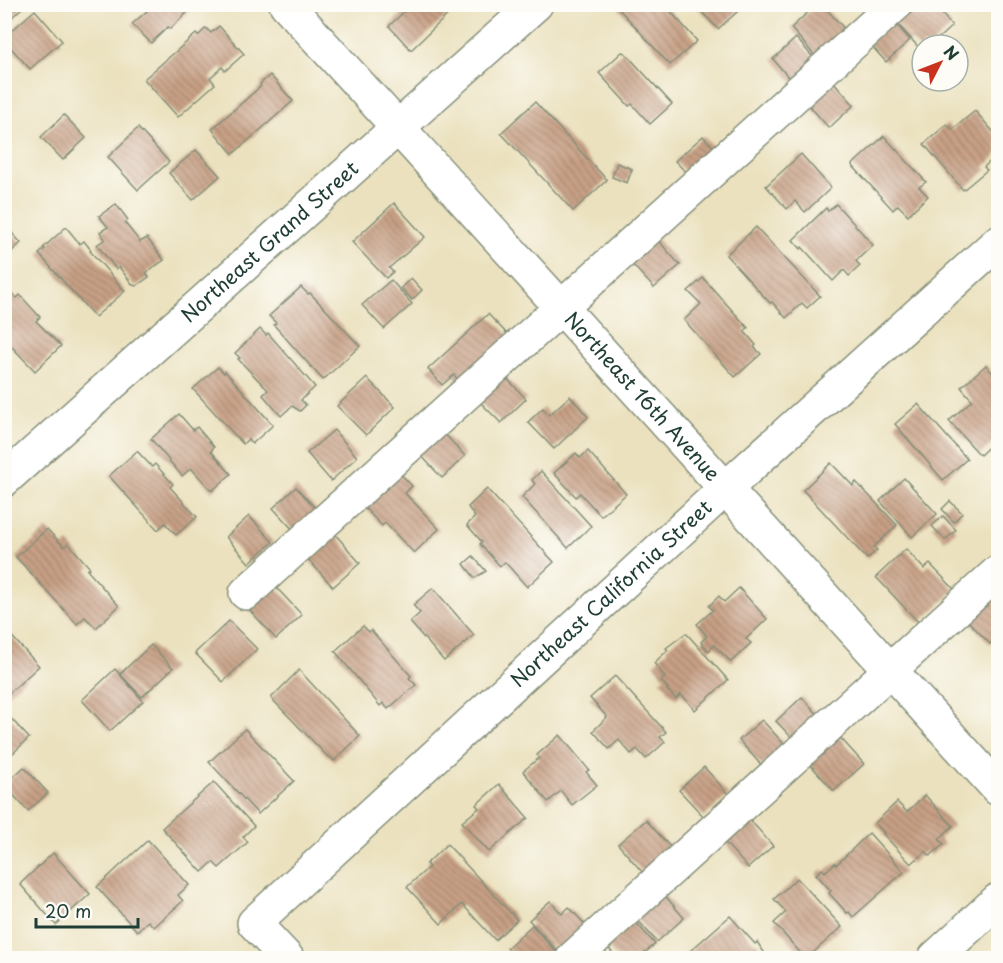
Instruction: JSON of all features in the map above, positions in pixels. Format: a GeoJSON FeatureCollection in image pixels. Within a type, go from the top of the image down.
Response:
{"type":"FeatureCollection","features":[{"type":"Feature","properties":{"kind":"street","name":"Northeast 16th Avenue"},"geometry":{"type":"LineString","coordinates":[[286,4],[999,789]]}},
{"type":"Feature","properties":{"kind":"street","name":"Northeast Grand Street"},"geometry":{"type":"LineString","coordinates":[[4,480],[536,4]]}},
{"type":"Feature","properties":{"kind":"street"},"geometry":{"type":"LineString","coordinates":[[246,593],[896,4]]}},
{"type":"Feature","properties":{"kind":"street","name":"Northeast California Street"},"geometry":{"type":"LineString","coordinates":[[287,958],[254,923],[725,489],[999,242]]}},
{"type":"Feature","properties":{"kind":"street"},"geometry":{"type":"LineString","coordinates":[[573,958],[999,572]]}},
{"type":"Feature","properties":{"kind":"street"},"geometry":{"type":"LineString","coordinates":[[935,958],[999,900]]}},
{"type":"Feature","properties":{"kind":"building"},"geometry":{"type":"Polygon","coordinates":[[[4,4],[26,4],[6,23],[4,4]]]}},
{"type":"Feature","properties":{"kind":"building"},"geometry":{"type":"Polygon","coordinates":[[[141,4],[196,4],[170,29],[168,27],[151,43],[132,24],[147,11],[141,4]]]}},
{"type":"Feature","properties":{"kind":"building"},"geometry":{"type":"Polygon","coordinates":[[[412,4],[459,4],[411,50],[389,26],[412,4]]]}},
{"type":"Feature","properties":{"kind":"building"},"geometry":{"type":"Polygon","coordinates":[[[623,4],[664,4],[697,41],[670,65],[619,9],[623,4]]]}},
{"type":"Feature","properties":{"kind":"building"},"geometry":{"type":"Polygon","coordinates":[[[694,4],[746,4],[718,29],[694,4]]]}},
{"type":"Feature","properties":{"kind":"building"},"geometry":{"type":"Polygon","coordinates":[[[817,4],[822,4],[850,35],[820,62],[791,28],[817,4]]]}},
{"type":"Feature","properties":{"kind":"building"},"geometry":{"type":"Polygon","coordinates":[[[911,4],[934,4],[952,26],[944,33],[910,33],[910,38],[894,20],[911,4]]]}},
{"type":"Feature","properties":{"kind":"building"},"geometry":{"type":"Polygon","coordinates":[[[35,10],[62,41],[30,69],[4,40],[4,37],[35,10]]]}},
{"type":"Feature","properties":{"kind":"building"},"geometry":{"type":"Polygon","coordinates":[[[893,21],[910,40],[886,62],[869,43],[893,21]]]}},
{"type":"Feature","properties":{"kind":"building"},"geometry":{"type":"Polygon","coordinates":[[[219,26],[244,54],[225,71],[222,67],[210,78],[215,84],[178,117],[144,79],[196,34],[198,36],[206,28],[211,33],[219,26]]]}},
{"type":"Feature","properties":{"kind":"building"},"geometry":{"type":"Polygon","coordinates":[[[796,38],[818,63],[794,84],[773,59],[796,38]]]}},
{"type":"Feature","properties":{"kind":"building"},"geometry":{"type":"Polygon","coordinates":[[[622,52],[672,104],[650,124],[632,104],[629,106],[599,73],[622,52]]]}},
{"type":"Feature","properties":{"kind":"building"},"geometry":{"type":"Polygon","coordinates":[[[270,75],[293,101],[233,154],[212,129],[261,86],[260,84],[270,75]]]}},
{"type":"Feature","properties":{"kind":"building"},"geometry":{"type":"Polygon","coordinates":[[[832,80],[854,105],[829,128],[806,102],[832,80]]]}},
{"type":"Feature","properties":{"kind":"building"},"geometry":{"type":"Polygon","coordinates":[[[535,102],[607,180],[573,211],[501,133],[535,102]]]}},
{"type":"Feature","properties":{"kind":"building"},"geometry":{"type":"Polygon","coordinates":[[[975,111],[998,137],[998,154],[984,167],[987,170],[963,190],[924,144],[947,124],[952,130],[975,111]]]}},
{"type":"Feature","properties":{"kind":"building"},"geometry":{"type":"Polygon","coordinates":[[[64,115],[86,138],[63,160],[41,137],[64,115]]]}},
{"type":"Feature","properties":{"kind":"building"},"geometry":{"type":"Polygon","coordinates":[[[138,128],[169,162],[138,190],[108,157],[138,128]]]}},
{"type":"Feature","properties":{"kind":"building"},"geometry":{"type":"Polygon","coordinates":[[[703,136],[720,154],[691,177],[675,161],[703,136]]]}},
{"type":"Feature","properties":{"kind":"building"},"geometry":{"type":"Polygon","coordinates":[[[884,136],[926,182],[919,187],[928,196],[908,215],[898,205],[893,210],[852,165],[884,136]]]}},
{"type":"Feature","properties":{"kind":"building"},"geometry":{"type":"Polygon","coordinates":[[[196,150],[220,176],[193,200],[169,173],[196,150]]]}},
{"type":"Feature","properties":{"kind":"building"},"geometry":{"type":"Polygon","coordinates":[[[801,154],[831,188],[805,212],[795,201],[787,209],[766,186],[801,154]]]}},
{"type":"Feature","properties":{"kind":"building"},"geometry":{"type":"Polygon","coordinates":[[[617,163],[632,169],[627,183],[612,177],[617,163]]]}},
{"type":"Feature","properties":{"kind":"building"},"geometry":{"type":"Polygon","coordinates":[[[394,203],[425,237],[389,268],[393,272],[386,278],[352,242],[394,203]]]}},
{"type":"Feature","properties":{"kind":"building"},"geometry":{"type":"Polygon","coordinates":[[[116,204],[128,220],[125,223],[140,242],[147,238],[164,260],[146,273],[149,277],[136,286],[119,267],[116,269],[97,245],[105,239],[100,232],[108,227],[99,216],[116,204]]]}},
{"type":"Feature","properties":{"kind":"building"},"geometry":{"type":"Polygon","coordinates":[[[836,204],[873,245],[856,261],[860,266],[849,276],[844,270],[833,281],[793,240],[826,208],[828,211],[836,204]]]}},
{"type":"Feature","properties":{"kind":"building"},"geometry":{"type":"Polygon","coordinates":[[[4,224],[21,243],[4,258],[4,224]]]}},
{"type":"Feature","properties":{"kind":"building"},"geometry":{"type":"Polygon","coordinates":[[[66,227],[80,244],[84,241],[125,291],[95,317],[39,254],[66,227]]]}},
{"type":"Feature","properties":{"kind":"building"},"geometry":{"type":"Polygon","coordinates":[[[756,227],[820,296],[807,308],[802,303],[786,318],[726,255],[756,227]]]}},
{"type":"Feature","properties":{"kind":"building"},"geometry":{"type":"Polygon","coordinates":[[[656,238],[680,265],[654,288],[630,262],[656,238]]]}},
{"type":"Feature","properties":{"kind":"building"},"geometry":{"type":"Polygon","coordinates":[[[411,278],[422,290],[412,300],[401,288],[411,278]]]}},
{"type":"Feature","properties":{"kind":"building"},"geometry":{"type":"Polygon","coordinates":[[[703,278],[748,328],[744,331],[761,354],[735,377],[684,320],[701,304],[688,291],[703,278]]]}},
{"type":"Feature","properties":{"kind":"building"},"geometry":{"type":"Polygon","coordinates":[[[391,280],[412,304],[384,329],[362,305],[391,280]]]}},
{"type":"Feature","properties":{"kind":"building"},"geometry":{"type":"Polygon","coordinates":[[[4,286],[17,298],[20,295],[40,317],[36,321],[61,346],[35,371],[10,345],[7,347],[4,344],[4,286]]]}},
{"type":"Feature","properties":{"kind":"building"},"geometry":{"type":"Polygon","coordinates":[[[301,287],[308,294],[310,293],[360,346],[323,380],[274,325],[276,323],[269,316],[301,287]]]}},
{"type":"Feature","properties":{"kind":"building"},"geometry":{"type":"Polygon","coordinates":[[[488,314],[510,337],[460,382],[454,375],[442,385],[428,369],[488,314]]]}},
{"type":"Feature","properties":{"kind":"building"},"geometry":{"type":"Polygon","coordinates":[[[260,329],[266,335],[268,333],[315,387],[301,400],[306,405],[300,411],[292,406],[281,416],[263,395],[268,390],[235,353],[260,329]]]}},
{"type":"Feature","properties":{"kind":"building"},"geometry":{"type":"Polygon","coordinates":[[[986,365],[998,380],[998,438],[980,455],[949,421],[972,400],[961,387],[986,365]]]}},
{"type":"Feature","properties":{"kind":"building"},"geometry":{"type":"Polygon","coordinates":[[[218,367],[224,373],[225,371],[273,425],[252,444],[248,439],[243,444],[193,389],[218,367]]]}},
{"type":"Feature","properties":{"kind":"building"},"geometry":{"type":"Polygon","coordinates":[[[503,374],[526,399],[501,423],[477,399],[503,374]]]}},
{"type":"Feature","properties":{"kind":"building"},"geometry":{"type":"Polygon","coordinates":[[[367,378],[395,407],[366,435],[337,406],[367,378]]]}},
{"type":"Feature","properties":{"kind":"building"},"geometry":{"type":"Polygon","coordinates":[[[570,396],[588,417],[554,449],[528,422],[543,408],[549,415],[570,396]]]}},
{"type":"Feature","properties":{"kind":"building"},"geometry":{"type":"Polygon","coordinates":[[[918,404],[967,459],[943,480],[895,424],[918,404]]]}},
{"type":"Feature","properties":{"kind":"building"},"geometry":{"type":"Polygon","coordinates":[[[179,414],[193,430],[197,427],[214,447],[211,451],[231,474],[212,491],[191,468],[182,476],[151,439],[179,414]]]}},
{"type":"Feature","properties":{"kind":"building"},"geometry":{"type":"Polygon","coordinates":[[[334,430],[357,457],[331,481],[307,453],[334,430]]]}},
{"type":"Feature","properties":{"kind":"building"},"geometry":{"type":"Polygon","coordinates":[[[441,430],[465,456],[442,478],[418,452],[441,430]]]}},
{"type":"Feature","properties":{"kind":"building"},"geometry":{"type":"Polygon","coordinates":[[[137,451],[152,467],[155,464],[173,484],[170,487],[197,517],[176,535],[165,523],[158,530],[109,476],[137,451]]]}},
{"type":"Feature","properties":{"kind":"building"},"geometry":{"type":"Polygon","coordinates":[[[588,451],[626,494],[601,516],[580,493],[576,497],[554,473],[576,453],[580,458],[588,451]]]}},
{"type":"Feature","properties":{"kind":"building"},"geometry":{"type":"Polygon","coordinates":[[[831,463],[853,486],[856,482],[897,525],[874,547],[877,550],[867,559],[803,490],[831,463]]]}},
{"type":"Feature","properties":{"kind":"building"},"geometry":{"type":"Polygon","coordinates":[[[396,469],[412,486],[405,493],[439,529],[414,553],[385,523],[382,526],[361,504],[396,469]]]}},
{"type":"Feature","properties":{"kind":"building"},"geometry":{"type":"Polygon","coordinates":[[[541,471],[591,526],[568,548],[522,497],[535,484],[532,480],[541,471]]]}},
{"type":"Feature","properties":{"kind":"building"},"geometry":{"type":"Polygon","coordinates":[[[904,478],[937,514],[912,537],[880,501],[904,478]]]}},
{"type":"Feature","properties":{"kind":"building"},"geometry":{"type":"Polygon","coordinates":[[[296,487],[318,511],[295,532],[273,508],[296,487]]]}},
{"type":"Feature","properties":{"kind":"building"},"geometry":{"type":"Polygon","coordinates":[[[487,489],[554,562],[527,587],[505,562],[500,566],[467,525],[475,517],[468,507],[487,489]]]}},
{"type":"Feature","properties":{"kind":"building"},"geometry":{"type":"Polygon","coordinates":[[[950,501],[962,513],[954,522],[942,509],[950,501]]]}},
{"type":"Feature","properties":{"kind":"building"},"geometry":{"type":"Polygon","coordinates":[[[249,516],[273,542],[249,563],[226,537],[249,516]]]}},
{"type":"Feature","properties":{"kind":"building"},"geometry":{"type":"Polygon","coordinates":[[[943,516],[956,530],[945,540],[932,526],[943,516]]]}},
{"type":"Feature","properties":{"kind":"building"},"geometry":{"type":"Polygon","coordinates":[[[47,529],[64,547],[68,543],[90,568],[87,570],[119,606],[96,628],[85,617],[77,624],[16,557],[47,529]]]}},
{"type":"Feature","properties":{"kind":"building"},"geometry":{"type":"Polygon","coordinates":[[[335,534],[360,563],[333,587],[308,559],[335,534]]]}},
{"type":"Feature","properties":{"kind":"building"},"geometry":{"type":"Polygon","coordinates":[[[906,549],[924,569],[930,564],[955,590],[919,623],[876,577],[906,549]]]}},
{"type":"Feature","properties":{"kind":"building"},"geometry":{"type":"Polygon","coordinates":[[[473,556],[486,571],[475,578],[464,564],[473,556]]]}},
{"type":"Feature","properties":{"kind":"building"},"geometry":{"type":"Polygon","coordinates":[[[272,583],[302,615],[276,639],[247,607],[272,583]]]}},
{"type":"Feature","properties":{"kind":"building"},"geometry":{"type":"Polygon","coordinates":[[[433,588],[474,635],[444,661],[410,622],[420,613],[413,605],[433,588]]]}},
{"type":"Feature","properties":{"kind":"building"},"geometry":{"type":"Polygon","coordinates":[[[739,588],[767,619],[746,639],[751,643],[731,662],[714,645],[709,651],[701,642],[707,636],[697,624],[713,610],[709,606],[719,596],[724,602],[739,588]]]}},
{"type":"Feature","properties":{"kind":"building"},"geometry":{"type":"Polygon","coordinates":[[[990,595],[998,604],[998,636],[990,644],[965,618],[990,595]]]}},
{"type":"Feature","properties":{"kind":"building"},"geometry":{"type":"Polygon","coordinates":[[[229,621],[257,649],[223,682],[195,653],[229,621]]]}},
{"type":"Feature","properties":{"kind":"building"},"geometry":{"type":"Polygon","coordinates":[[[363,626],[369,632],[371,630],[411,676],[409,678],[416,685],[388,709],[383,703],[380,706],[335,651],[363,626]]]}},
{"type":"Feature","properties":{"kind":"building"},"geometry":{"type":"Polygon","coordinates":[[[4,628],[39,666],[7,695],[4,692],[4,628]]]}},
{"type":"Feature","properties":{"kind":"building"},"geometry":{"type":"Polygon","coordinates":[[[686,633],[728,680],[695,710],[681,694],[676,699],[667,690],[668,688],[661,681],[665,677],[654,663],[668,650],[666,648],[686,633]]]}},
{"type":"Feature","properties":{"kind":"building"},"geometry":{"type":"Polygon","coordinates":[[[151,645],[173,668],[142,697],[120,674],[151,645]]]}},
{"type":"Feature","properties":{"kind":"building"},"geometry":{"type":"Polygon","coordinates":[[[115,669],[143,701],[110,731],[82,700],[115,669]]]}},
{"type":"Feature","properties":{"kind":"building"},"geometry":{"type":"Polygon","coordinates":[[[299,670],[360,736],[334,761],[271,698],[299,670]]]}},
{"type":"Feature","properties":{"kind":"building"},"geometry":{"type":"Polygon","coordinates":[[[615,676],[666,732],[660,737],[665,742],[646,759],[637,749],[631,754],[619,740],[609,749],[593,731],[607,717],[590,698],[615,676]]]}},
{"type":"Feature","properties":{"kind":"building"},"geometry":{"type":"Polygon","coordinates":[[[802,697],[820,717],[794,740],[776,721],[802,697]]]}},
{"type":"Feature","properties":{"kind":"building"},"geometry":{"type":"Polygon","coordinates":[[[4,711],[29,738],[10,756],[4,749],[4,711]]]}},
{"type":"Feature","properties":{"kind":"building"},"geometry":{"type":"Polygon","coordinates":[[[762,720],[785,745],[762,766],[739,740],[762,720]]]}},
{"type":"Feature","properties":{"kind":"building"},"geometry":{"type":"Polygon","coordinates":[[[245,729],[294,781],[258,814],[209,762],[245,729]]]}},
{"type":"Feature","properties":{"kind":"building"},"geometry":{"type":"Polygon","coordinates":[[[837,734],[864,764],[834,791],[807,761],[837,734]]]}},
{"type":"Feature","properties":{"kind":"building"},"geometry":{"type":"Polygon","coordinates":[[[560,735],[589,770],[586,772],[597,785],[572,805],[561,791],[548,802],[523,771],[539,758],[537,755],[560,735]]]}},
{"type":"Feature","properties":{"kind":"building"},"geometry":{"type":"Polygon","coordinates":[[[24,767],[48,793],[28,811],[4,785],[24,767]]]}},
{"type":"Feature","properties":{"kind":"building"},"geometry":{"type":"Polygon","coordinates":[[[704,767],[729,795],[704,817],[679,790],[704,767]]]}},
{"type":"Feature","properties":{"kind":"building"},"geometry":{"type":"Polygon","coordinates":[[[214,782],[254,826],[243,837],[248,842],[219,868],[213,862],[202,872],[162,828],[214,782]]]}},
{"type":"Feature","properties":{"kind":"building"},"geometry":{"type":"Polygon","coordinates":[[[499,784],[528,818],[489,852],[462,822],[479,808],[476,805],[499,784]]]}},
{"type":"Feature","properties":{"kind":"building"},"geometry":{"type":"Polygon","coordinates":[[[925,795],[953,826],[939,839],[944,844],[930,856],[926,851],[911,864],[875,823],[897,802],[907,812],[925,795]]]}},
{"type":"Feature","properties":{"kind":"building"},"geometry":{"type":"Polygon","coordinates":[[[744,813],[773,846],[748,868],[719,836],[744,813]]]}},
{"type":"Feature","properties":{"kind":"building"},"geometry":{"type":"Polygon","coordinates":[[[646,820],[672,849],[644,874],[618,844],[646,820]]]}},
{"type":"Feature","properties":{"kind":"building"},"geometry":{"type":"Polygon","coordinates":[[[869,833],[904,872],[853,917],[829,893],[831,891],[816,874],[822,869],[825,872],[835,863],[836,865],[869,833]]]}},
{"type":"Feature","properties":{"kind":"building"},"geometry":{"type":"Polygon","coordinates":[[[148,840],[189,885],[178,895],[183,901],[154,927],[148,921],[137,931],[97,887],[148,840]]]}},
{"type":"Feature","properties":{"kind":"building"},"geometry":{"type":"Polygon","coordinates":[[[447,844],[517,920],[495,940],[462,904],[441,924],[407,887],[429,867],[426,864],[447,844]]]}},
{"type":"Feature","properties":{"kind":"building"},"geometry":{"type":"Polygon","coordinates":[[[53,853],[90,894],[56,925],[20,884],[53,853]]]}},
{"type":"Feature","properties":{"kind":"building"},"geometry":{"type":"Polygon","coordinates":[[[797,878],[842,927],[807,958],[774,923],[786,912],[774,899],[797,878]]]}},
{"type":"Feature","properties":{"kind":"building"},"geometry":{"type":"Polygon","coordinates":[[[662,892],[684,918],[657,942],[635,917],[662,892]]]}},
{"type":"Feature","properties":{"kind":"building"},"geometry":{"type":"Polygon","coordinates":[[[550,901],[562,914],[569,907],[589,929],[560,954],[529,920],[550,901]]]}},
{"type":"Feature","properties":{"kind":"building"},"geometry":{"type":"Polygon","coordinates":[[[730,916],[755,944],[757,942],[768,958],[697,958],[690,951],[730,916]]]}},
{"type":"Feature","properties":{"kind":"building"},"geometry":{"type":"Polygon","coordinates":[[[632,918],[655,944],[639,958],[617,958],[604,943],[632,918]]]}},
{"type":"Feature","properties":{"kind":"building"},"geometry":{"type":"Polygon","coordinates":[[[532,925],[557,953],[552,958],[517,958],[507,948],[532,925]]]}}]}
